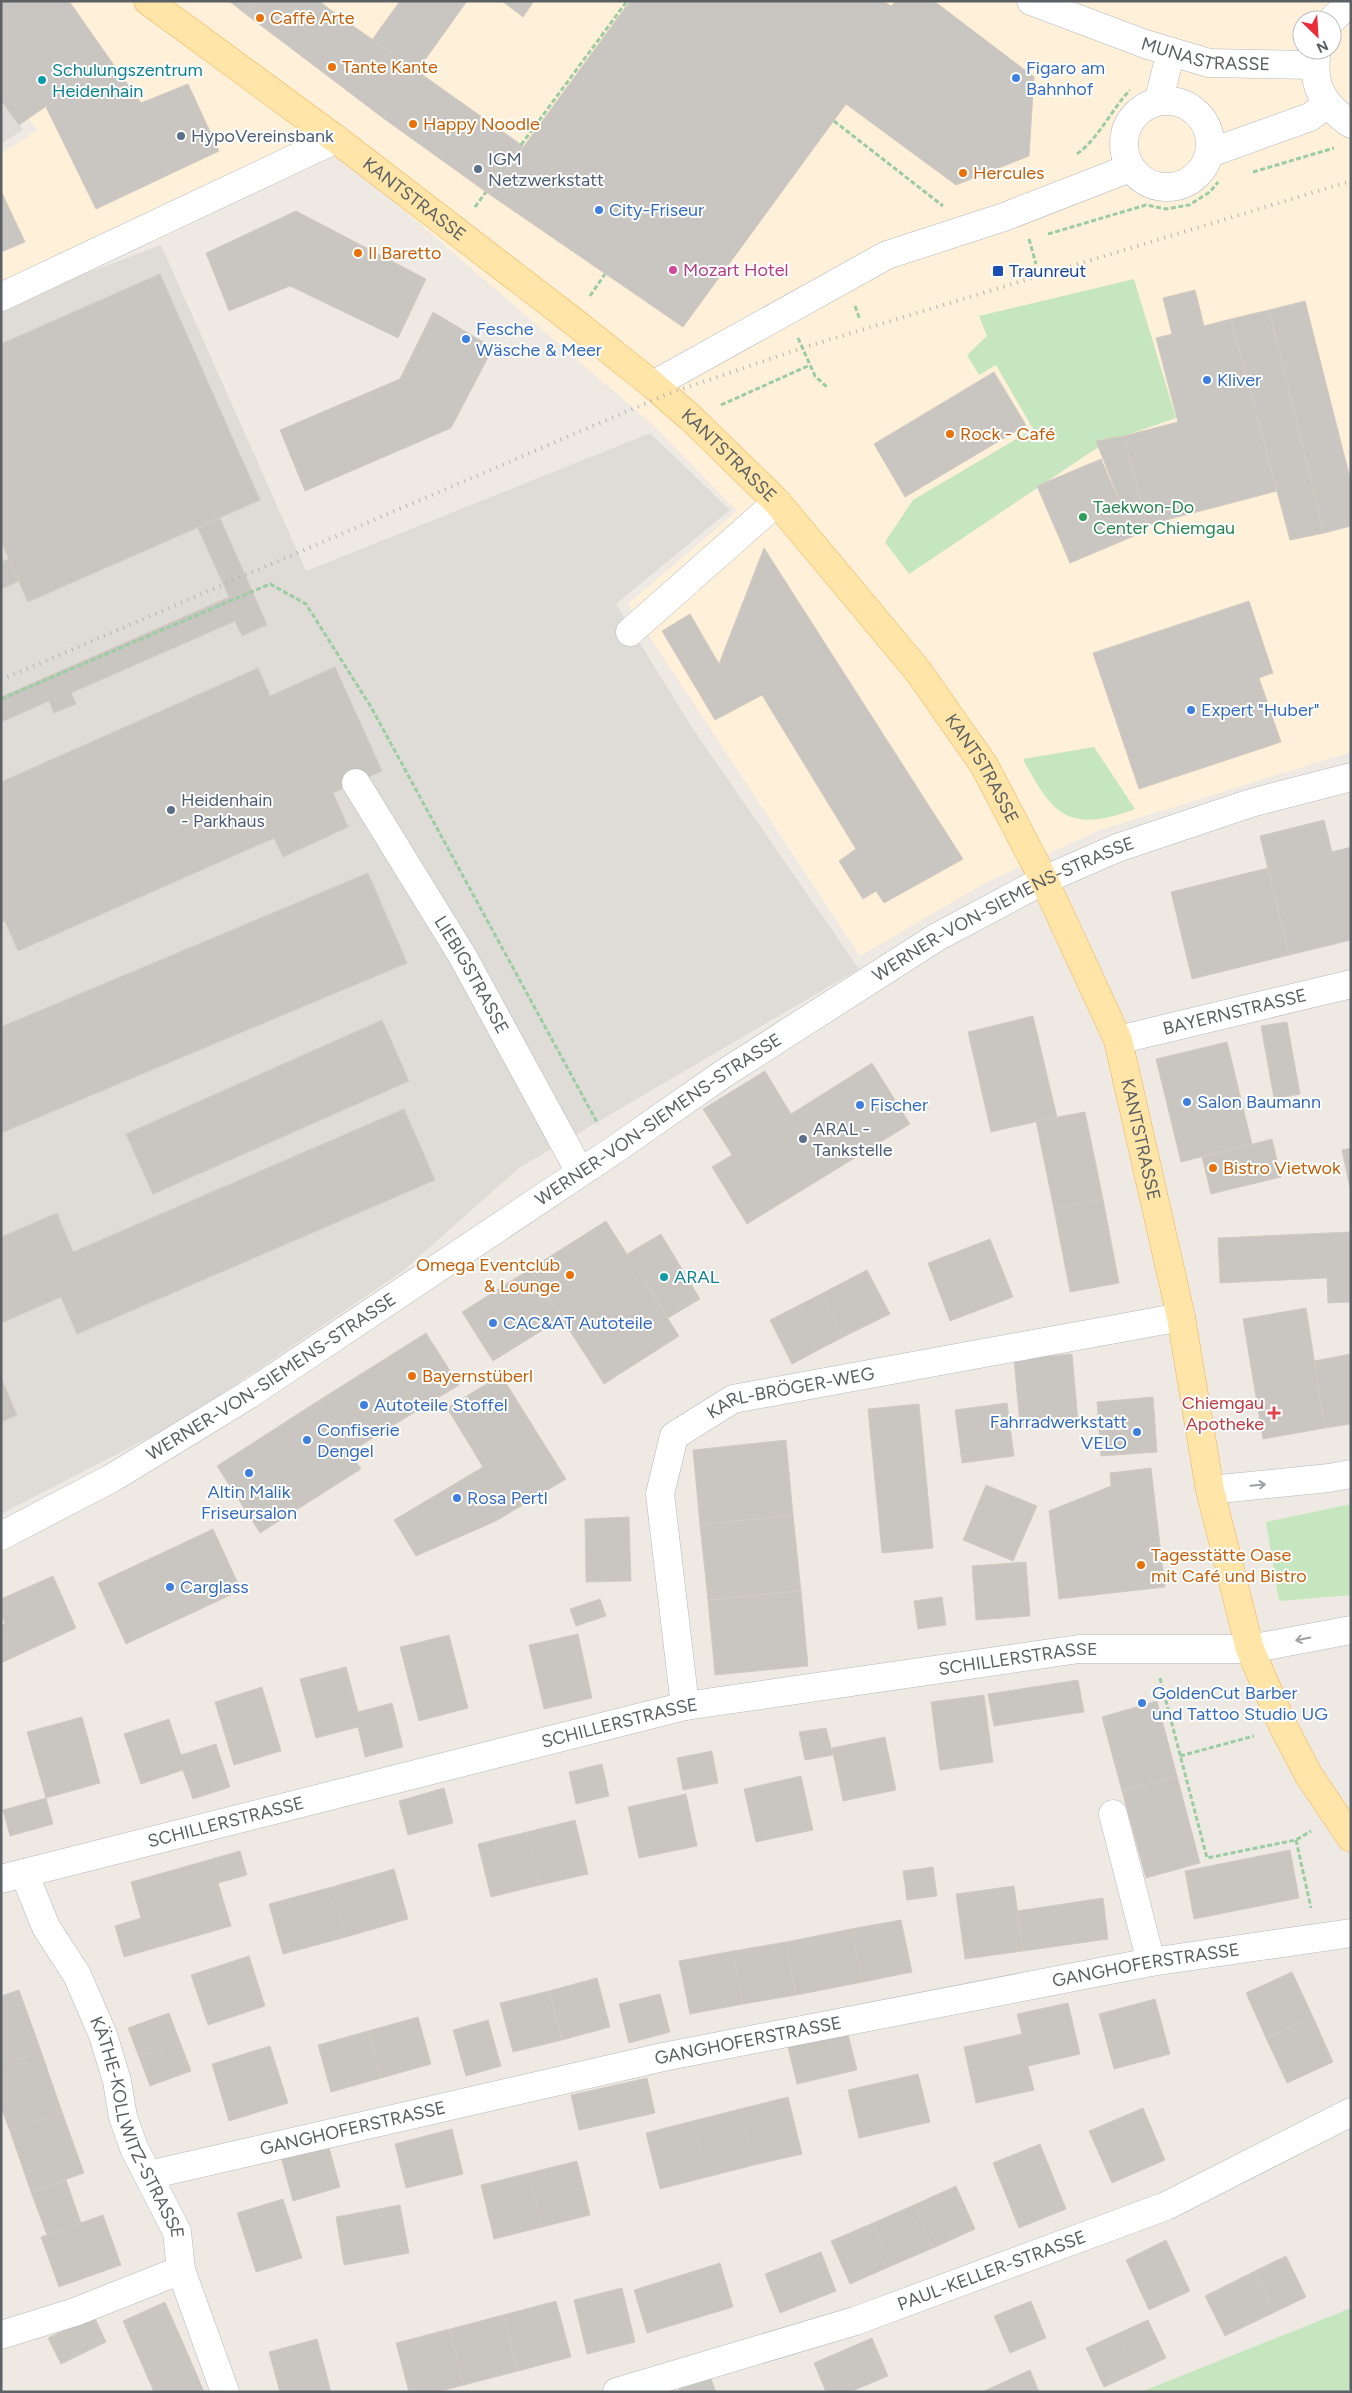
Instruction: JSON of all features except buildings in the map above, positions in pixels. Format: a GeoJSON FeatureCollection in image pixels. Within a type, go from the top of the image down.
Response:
{"type":"FeatureCollection","features":[{"type":"Feature","properties":{"kind":"main road","name":"KANTSTRASSE"},"geometry":{"type":"LineString","coordinates":[[148,1],[336,139],[654,385],[692,418],[777,502],[918,671],[984,765],[1044,880],[1118,1040],[1181,1317],[1210,1490],[1250,1649],[1283,1726],[1308,1774],[1335,1817],[1351,1838]]}},
{"type":"Feature","properties":{"kind":"street","name":"MUNASTRASSE"},"geometry":{"type":"LineString","coordinates":[[1031,1],[1145,44],[1209,63],[1292,58]]}},
{"type":"Feature","properties":{"kind":"street"},"geometry":{"type":"LineString","coordinates":[[1342,10],[1351,1]]}},
{"type":"Feature","properties":{"kind":"street"},"geometry":{"type":"LineString","coordinates":[[1162,100],[1161,91],[1171,52]]}},
{"type":"Feature","properties":{"kind":"street","name":"MUNASTRASSE"},"geometry":{"type":"LineString","coordinates":[[1316,60],[1316,80],[1320,94],[1328,104],[1351,124]]}},
{"type":"Feature","properties":{"kind":"street"},"geometry":{"type":"LineString","coordinates":[[1162,100],[1176,101],[1189,106],[1200,114],[1207,126],[1211,139],[1210,153],[1204,166],[1195,178],[1175,186],[1153,185],[1140,178],[1130,168],[1124,154],[1123,140],[1127,125],[1136,113],[1148,104],[1162,100]]}},
{"type":"Feature","properties":{"kind":"street"},"geometry":{"type":"LineString","coordinates":[[1210,153],[1310,117],[1328,104]]}},
{"type":"Feature","properties":{"kind":"street"},"geometry":{"type":"LineString","coordinates":[[1,297],[336,139]]}},
{"type":"Feature","properties":{"kind":"street"},"geometry":{"type":"LineString","coordinates":[[654,385],[887,255],[1004,217],[1130,168]]}},
{"type":"Feature","properties":{"kind":"street"},"geometry":{"type":"LineString","coordinates":[[630,632],[777,502]]}},
{"type":"Feature","properties":{"kind":"street","name":"WERNER-VON-SIEMENS-STRASSE"},"geometry":{"type":"LineString","coordinates":[[1,1536],[112,1478],[248,1395],[723,1074],[937,937],[1044,880],[1126,845],[1251,803],[1351,777]]}},
{"type":"Feature","properties":{"kind":"street","name":"LIEBIGSTRASSE"},"geometry":{"type":"LineString","coordinates":[[356,783],[463,957],[580,1172]]}},
{"type":"Feature","properties":{"kind":"street","name":"BAYERNSTRASSE"},"geometry":{"type":"LineString","coordinates":[[1118,1040],[1351,984]]}},
{"type":"Feature","properties":{"kind":"street","name":"KARL-BRÖGER-WEG"},"geometry":{"type":"LineString","coordinates":[[685,1706],[660,1494],[674,1436],[733,1399],[1181,1317]]}},
{"type":"Feature","properties":{"kind":"street"},"geometry":{"type":"LineString","coordinates":[[1210,1490],[1351,1474]]}},
{"type":"Feature","properties":{"kind":"street","name":"SCHILLERSTRASSE"},"geometry":{"type":"LineString","coordinates":[[12,1876],[685,1706],[1080,1649],[1250,1649],[1351,1630]]}},
{"type":"Feature","properties":{"kind":"street"},"geometry":{"type":"LineString","coordinates":[[1113,1814],[1151,1962]]}},
{"type":"Feature","properties":{"kind":"street","name":"KÄTHE-KOLLWITZ-STRASSE"},"geometry":{"type":"LineString","coordinates":[[12,1876],[77,1975],[103,2035],[117,2081],[123,2117],[134,2148],[177,2232],[181,2270],[225,2392]]}},
{"type":"Feature","properties":{"kind":"street","name":"GANGHOFERSTRASSE"},"geometry":{"type":"LineString","coordinates":[[149,2175],[663,2057],[1151,1962],[1318,1939],[1351,1932]]}},
{"type":"Feature","properties":{"kind":"street","name":"PAUL-KELLER-STRASSE"},"geometry":{"type":"LineString","coordinates":[[617,2392],[855,2321],[1166,2206],[1351,2112]]}},
{"type":"Feature","properties":{"kind":"street"},"geometry":{"type":"LineString","coordinates":[[1,2335],[75,2312],[181,2270]]}},
{"type":"Feature","properties":{"kind":"path"},"geometry":{"type":"LineString","coordinates":[[521,145],[627,1]]}},
{"type":"Feature","properties":{"kind":"path"},"geometry":{"type":"LineString","coordinates":[[1072,158],[1092,140],[1118,103],[1130,90],[1145,44]]}},
{"type":"Feature","properties":{"kind":"path"},"geometry":{"type":"LineString","coordinates":[[834,121],[932,198]]}},
{"type":"Feature","properties":{"kind":"path"},"geometry":{"type":"LineString","coordinates":[[1245,174],[1336,148]]}},
{"type":"Feature","properties":{"kind":"path"},"geometry":{"type":"LineString","coordinates":[[1047,235],[1146,205],[1166,209],[1189,205],[1210,192],[1217,182],[1226,180]]}},
{"type":"Feature","properties":{"kind":"path"},"geometry":{"type":"LineString","coordinates":[[1036,264],[1029,240],[1038,238]]}},
{"type":"Feature","properties":{"kind":"path"},"geometry":{"type":"LineString","coordinates":[[692,418],[810,365],[815,376],[828,388]]}},
{"type":"Feature","properties":{"kind":"path"},"geometry":{"type":"LineString","coordinates":[[1158,1649],[1153,1652],[1207,1858],[1296,1840],[1335,1817]]}},
{"type":"Feature","properties":{"kind":"path"},"geometry":{"type":"LineString","coordinates":[[1180,1756],[1283,1726]]}},
{"type":"Feature","properties":{"kind":"path"},"geometry":{"type":"LineString","coordinates":[[1296,1840],[1318,1939]]}},
{"type":"Feature","properties":{"kind":"shaded area"},"geometry":{"type":"Polygon","coordinates":[[[1,1],[1351,1],[1351,752],[1100,830],[983,884],[860,956],[628,604],[737,511],[653,425],[335,151],[161,239],[1,299],[1,154],[37,130],[1,81],[1,1]]]}},
{"type":"Feature","properties":{"kind":"shaded area"},"geometry":{"type":"Polygon","coordinates":[[[1,98],[23,130],[1,144],[1,98]]]}},
{"type":"Feature","properties":{"kind":"shaded area"},"geometry":{"type":"Polygon","coordinates":[[[161,245],[306,571],[650,433],[730,510],[616,604],[693,729],[859,969],[519,1168],[403,1271],[183,1420],[1,1514],[1,305],[161,245]]]}},
{"type":"Feature","properties":{"kind":"green space"},"geometry":{"type":"Polygon","coordinates":[[[1134,279],[1176,418],[1124,436],[1094,450],[909,574],[885,542],[913,500],[1033,429],[996,365],[979,375],[967,355],[987,336],[979,316],[1134,279]]]}},
{"type":"Feature","properties":{"kind":"green space"},"geometry":{"type":"Polygon","coordinates":[[[1094,747],[1135,809],[1095,819],[1079,819],[1066,815],[1044,795],[1023,759],[1094,747]]]}},
{"type":"Feature","properties":{"kind":"green space"},"geometry":{"type":"Polygon","coordinates":[[[1351,1504],[1351,1595],[1279,1601],[1266,1522],[1351,1504]]]}},
{"type":"Feature","properties":{"kind":"green space"},"geometry":{"type":"Polygon","coordinates":[[[1351,2308],[1351,2392],[1141,2392],[1351,2308]]]}},
{"type":"Feature","properties":{"kind":"railway"},"geometry":{"type":"LineString","coordinates":[[1,680],[665,395],[802,348],[1351,181]]}},
{"type":"Feature","properties":{"kind":"place","name":"Caffè Arte"},"geometry":{"type":"Point","coordinates":[260,18]}},
{"type":"Feature","properties":{"kind":"place","name":"Tante Kante"},"geometry":{"type":"Point","coordinates":[332,67]}},
{"type":"Feature","properties":{"kind":"place","name":"Figaro am Bahnhof"},"geometry":{"type":"Point","coordinates":[1016,78]}},
{"type":"Feature","properties":{"kind":"place","name":"Schulungszentrum Heidenhain"},"geometry":{"type":"Point","coordinates":[42,80]}},
{"type":"Feature","properties":{"kind":"place","name":"Happy Noodle"},"geometry":{"type":"Point","coordinates":[413,124]}},
{"type":"Feature","properties":{"kind":"place","name":"HypoVereinsbank"},"geometry":{"type":"Point","coordinates":[181,136]}},
{"type":"Feature","properties":{"kind":"place","name":"IGM Netzwerkstatt"},"geometry":{"type":"Point","coordinates":[478,169]}},
{"type":"Feature","properties":{"kind":"place","name":"Hercules"},"geometry":{"type":"Point","coordinates":[963,173]}},
{"type":"Feature","properties":{"kind":"place","name":"City-Friseur"},"geometry":{"type":"Point","coordinates":[599,210]}},
{"type":"Feature","properties":{"kind":"place","name":"Il Baretto"},"geometry":{"type":"Point","coordinates":[358,253]}},
{"type":"Feature","properties":{"kind":"place","name":"Mozart Hotel"},"geometry":{"type":"Point","coordinates":[673,270]}},
{"type":"Feature","properties":{"kind":"place","name":"Traunreut"},"geometry":{"type":"Point","coordinates":[998,271]}},
{"type":"Feature","properties":{"kind":"place","name":"Fesche Wäsche & Meer"},"geometry":{"type":"Point","coordinates":[466,339]}},
{"type":"Feature","properties":{"kind":"place","name":"Kliver"},"geometry":{"type":"Point","coordinates":[1207,380]}},
{"type":"Feature","properties":{"kind":"place","name":"Rock - Café"},"geometry":{"type":"Point","coordinates":[950,434]}},
{"type":"Feature","properties":{"kind":"place","name":"Taekwon-Do Center Chiemgau"},"geometry":{"type":"Point","coordinates":[1083,517]}},
{"type":"Feature","properties":{"kind":"place","name":"Expert \"Huber\""},"geometry":{"type":"Point","coordinates":[1191,710]}},
{"type":"Feature","properties":{"kind":"place","name":"Heidenhain - Parkhaus"},"geometry":{"type":"Point","coordinates":[171,810]}},
{"type":"Feature","properties":{"kind":"place","name":"Salon Baumann"},"geometry":{"type":"Point","coordinates":[1187,1102]}},
{"type":"Feature","properties":{"kind":"place","name":"Fischer"},"geometry":{"type":"Point","coordinates":[860,1105]}},
{"type":"Feature","properties":{"kind":"place","name":"ARAL - Tankstelle"},"geometry":{"type":"Point","coordinates":[803,1139]}},
{"type":"Feature","properties":{"kind":"place","name":"Bistro Vietwok"},"geometry":{"type":"Point","coordinates":[1213,1168]}},
{"type":"Feature","properties":{"kind":"place","name":"Omega Eventclub & Lounge"},"geometry":{"type":"Point","coordinates":[570,1275]}},
{"type":"Feature","properties":{"kind":"place","name":"ARAL"},"geometry":{"type":"Point","coordinates":[664,1277]}},
{"type":"Feature","properties":{"kind":"place","name":"CAC&AT Autoteile"},"geometry":{"type":"Point","coordinates":[493,1323]}},
{"type":"Feature","properties":{"kind":"place","name":"Bayernstüberl"},"geometry":{"type":"Point","coordinates":[412,1376]}},
{"type":"Feature","properties":{"kind":"place","name":"Autoteile Stoffel"},"geometry":{"type":"Point","coordinates":[364,1405]}},
{"type":"Feature","properties":{"kind":"place","name":"Chiemgau Apotheke"},"geometry":{"type":"Point","coordinates":[1274,1413]}},
{"type":"Feature","properties":{"kind":"place","name":"Fahrradwerkstatt VELO"},"geometry":{"type":"Point","coordinates":[1137,1432]}},
{"type":"Feature","properties":{"kind":"place","name":"Confiserie Dengel"},"geometry":{"type":"Point","coordinates":[307,1440]}},
{"type":"Feature","properties":{"kind":"place","name":"Altin Malik Friseursalon"},"geometry":{"type":"Point","coordinates":[249,1473]}},
{"type":"Feature","properties":{"kind":"place","name":"Rosa Pertl"},"geometry":{"type":"Point","coordinates":[457,1498]}},
{"type":"Feature","properties":{"kind":"place","name":"Tagesstätte Oase mit Café und Bistro"},"geometry":{"type":"Point","coordinates":[1141,1565]}},
{"type":"Feature","properties":{"kind":"place","name":"Carglass"},"geometry":{"type":"Point","coordinates":[170,1587]}},
{"type":"Feature","properties":{"kind":"place","name":"GoldenCut Barber und Tattoo Studio UG"},"geometry":{"type":"Point","coordinates":[1142,1703]}}]}
